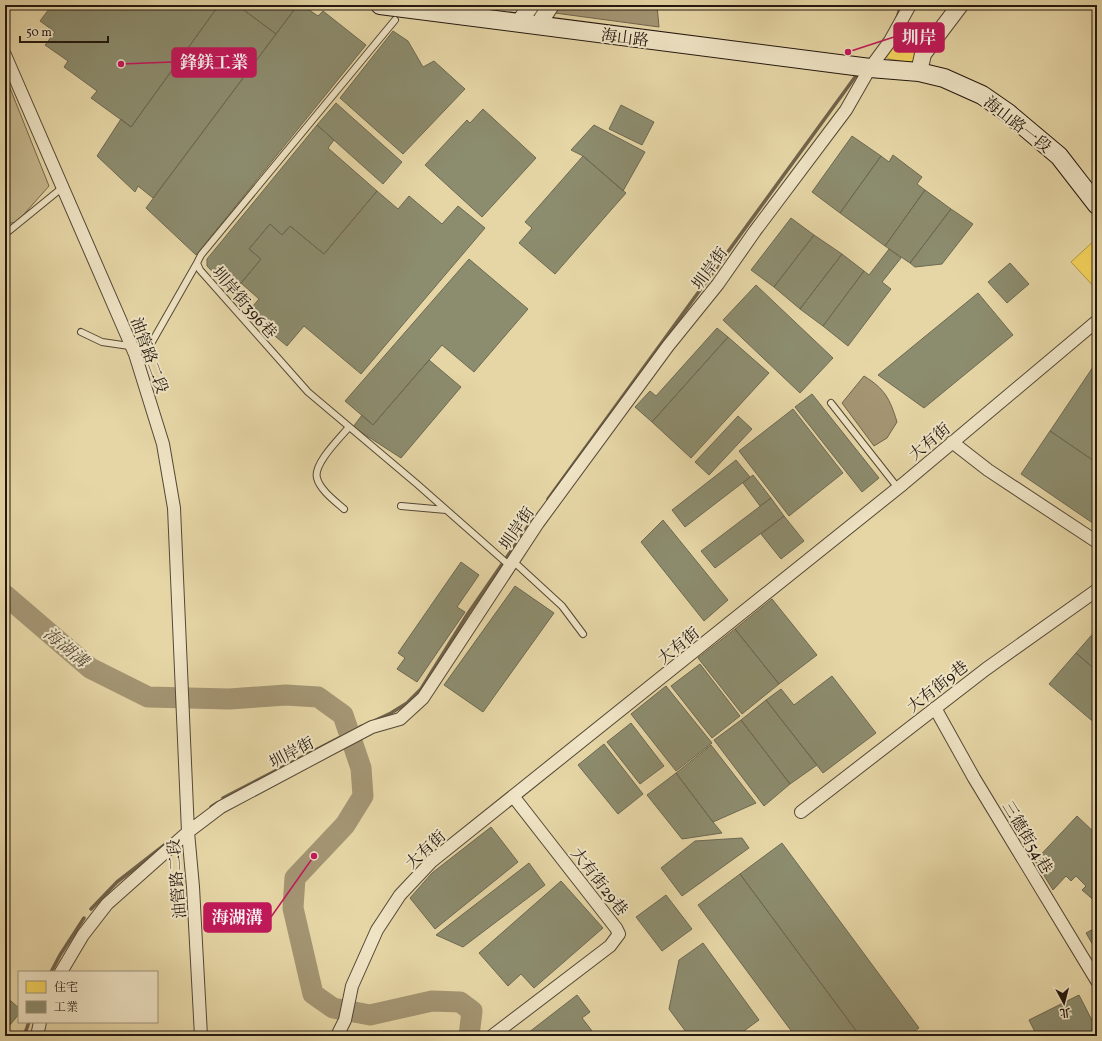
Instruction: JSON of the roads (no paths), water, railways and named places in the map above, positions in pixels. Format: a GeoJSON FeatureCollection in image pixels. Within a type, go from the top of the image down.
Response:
{"type":"FeatureCollection","features":[{"type":"Feature","properties":{"kind":"main road","name":"海山路"},"geometry":{"type":"LineString","coordinates":[[380,5],[870,68]]}},
{"type":"Feature","properties":{"kind":"main road","name":"海山路一段"},"geometry":{"type":"LineString","coordinates":[[870,68],[919,72],[944,78],[982,95],[1008,113],[1059,156],[1097,205]]}},
{"type":"Feature","properties":{"kind":"street"},"geometry":{"type":"LineString","coordinates":[[519,22],[531,5]]}},
{"type":"Feature","properties":{"kind":"street"},"geometry":{"type":"LineString","coordinates":[[538,26],[551,5]]}},
{"type":"Feature","properties":{"kind":"street","name":"圳岸街"},"geometry":{"type":"LineString","coordinates":[[62,971],[83,935],[107,904],[188,832],[221,807],[372,727],[400,719],[423,698],[538,523],[664,352],[718,284],[755,231],[846,110],[870,68],[890,42],[910,5]]}},
{"type":"Feature","properties":{"kind":"street"},"geometry":{"type":"LineString","coordinates":[[919,72],[923,54],[960,5]]}},
{"type":"Feature","properties":{"kind":"street","name":"油管路二段"},"geometry":{"type":"LineString","coordinates":[[5,54],[132,348],[162,444],[174,508],[188,832],[194,887],[201,1036]]}},
{"type":"Feature","properties":{"kind":"street","name":"大有街"},"geometry":{"type":"LineString","coordinates":[[337,1036],[345,1020],[352,986],[377,930],[400,895],[432,861],[898,488],[1097,321]]}},
{"type":"Feature","properties":{"kind":"street"},"geometry":{"type":"LineString","coordinates":[[952,442],[988,470],[1097,542]]}},
{"type":"Feature","properties":{"kind":"street","name":"大有街9巷"},"geometry":{"type":"LineString","coordinates":[[801,812],[986,669],[1097,590]]}},
{"type":"Feature","properties":{"kind":"street","name":"三德街54巷"},"geometry":{"type":"LineString","coordinates":[[935,708],[974,778],[1097,981]]}},
{"type":"Feature","properties":{"kind":"street","name":"大有街29巷"},"geometry":{"type":"LineString","coordinates":[[492,1036],[610,946],[619,934],[616,928],[513,796]]}},
{"type":"Feature","properties":{"kind":"street"},"geometry":{"type":"LineString","coordinates":[[37,1036],[40,1023]]}},
{"type":"Feature","properties":{"kind":"lane","name":"圳岸街396巷"},"geometry":{"type":"LineString","coordinates":[[395,20],[201,255],[197,263],[205,275],[303,387],[498,556],[511,564],[562,606],[583,634]]}},
{"type":"Feature","properties":{"kind":"lane"},"geometry":{"type":"LineString","coordinates":[[5,231],[9,231],[63,187]]}},
{"type":"Feature","properties":{"kind":"lane"},"geometry":{"type":"LineString","coordinates":[[80,332],[102,342],[132,348],[143,348],[152,342],[197,263]]}},
{"type":"Feature","properties":{"kind":"lane"},"geometry":{"type":"LineString","coordinates":[[831,403],[898,488]]}},
{"type":"Feature","properties":{"kind":"lane"},"geometry":{"type":"LineString","coordinates":[[344,509],[326,492],[317,478],[318,466],[349,427]]}},
{"type":"Feature","properties":{"kind":"lane"},"geometry":{"type":"LineString","coordinates":[[401,506],[446,510]]}},
{"type":"Feature","properties":{"kind":"waterway"},"geometry":{"type":"LineString","coordinates":[[897,18],[901,5]]}},
{"type":"Feature","properties":{"kind":"waterway"},"geometry":{"type":"LineString","coordinates":[[548,499],[858,73]]}},
{"type":"Feature","properties":{"kind":"waterway"},"geometry":{"type":"LineString","coordinates":[[374,721],[407,703],[421,689],[467,615],[531,522]]}},
{"type":"Feature","properties":{"kind":"waterway","name":"海湖溝"},"geometry":{"type":"LineString","coordinates":[[5,595],[90,668],[148,697],[229,699],[286,695],[318,697],[343,715],[361,768],[363,796],[345,825],[295,878],[293,908],[313,994],[333,1008],[370,1015],[432,1001],[460,1002],[472,1011],[469,1036]]}},
{"type":"Feature","properties":{"kind":"waterway"},"geometry":{"type":"LineString","coordinates":[[223,798],[362,726]]}},
{"type":"Feature","properties":{"kind":"waterway"},"geometry":{"type":"LineString","coordinates":[[211,807],[217,803]]}},
{"type":"Feature","properties":{"kind":"waterway"},"geometry":{"type":"LineString","coordinates":[[91,909],[117,882],[167,843]]}},
{"type":"Feature","properties":{"kind":"waterway"},"geometry":{"type":"LineString","coordinates":[[52,971],[84,918]]}},
{"type":"Feature","properties":{"kind":"waterway"},"geometry":{"type":"LineString","coordinates":[[24,1036],[29,1023]]}},
{"type":"Feature","properties":{"kind":"place","name":"圳岸"},"geometry":{"type":"Point","coordinates":[848,52]}},
{"type":"Feature","properties":{"kind":"place","name":"鋒鎂工業"},"geometry":{"type":"Point","coordinates":[121,64]}},
{"type":"Feature","properties":{"kind":"place","name":"海湖溝"},"geometry":{"type":"Point","coordinates":[314,856]}}]}
